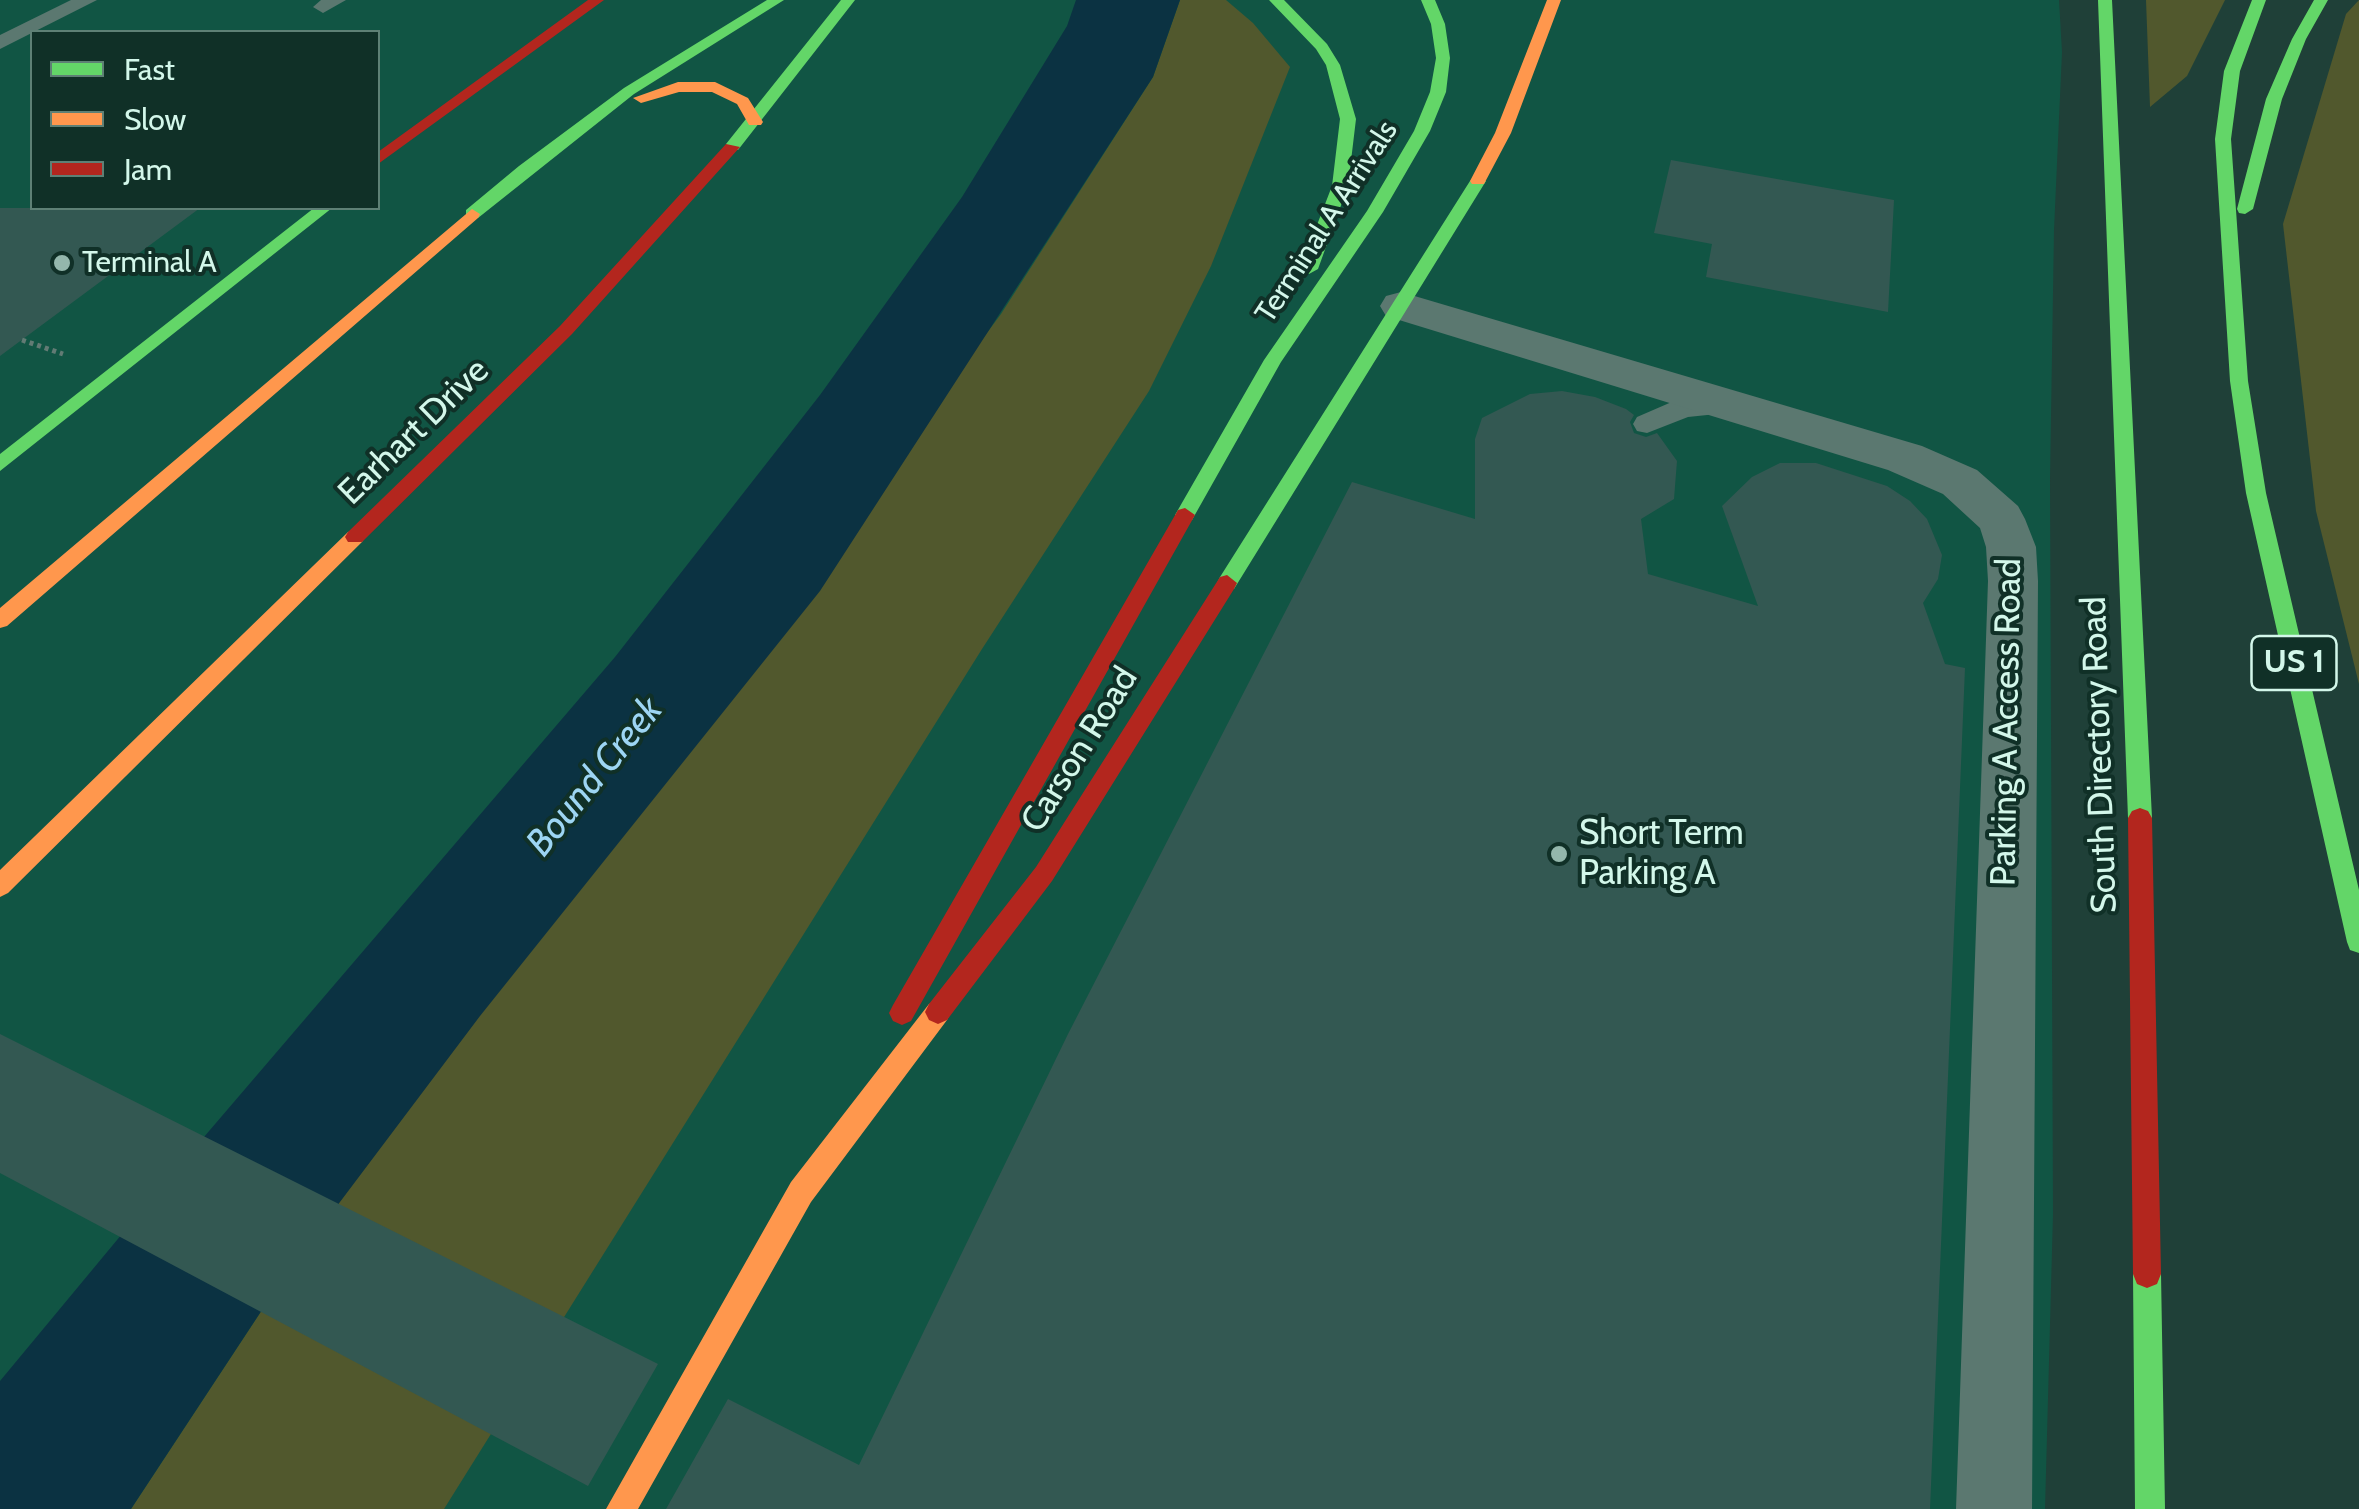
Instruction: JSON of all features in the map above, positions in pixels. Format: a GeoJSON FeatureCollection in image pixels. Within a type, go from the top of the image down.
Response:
{"type":"FeatureCollection","features":[{"type":"Feature","properties":{"kind":"main road"},"geometry":{"type":"LineString","coordinates":[[380,160],[588,0]]}},
{"type":"Feature","properties":{"kind":"main road"},"geometry":{"type":"LineString","coordinates":[[380,161],[598,0]]}},
{"type":"Feature","properties":{"kind":"main road"},"geometry":{"type":"LineString","coordinates":[[0,620],[428,250],[578,130],[629,90],[777,0]]}},
{"type":"Feature","properties":{"kind":"main road","name":"Earhart Drive"},"geometry":{"type":"LineString","coordinates":[[0,886],[513,384],[628,265],[755,122],[848,0]]}},
{"type":"Feature","properties":{"kind":"main road"},"geometry":{"type":"LineString","coordinates":[[801,1192],[1273,360],[1340,186],[1348,119],[1322,47],[1276,0]]}},
{"type":"Feature","properties":{"kind":"main road","name":"Terminal A Arrivals"},"geometry":{"type":"LineString","coordinates":[[1273,360],[1383,198],[1422,131],[1438,92],[1442,41],[1428,0]]}},
{"type":"Feature","properties":{"kind":"main road","name":"Carson Road"},"geometry":{"type":"LineString","coordinates":[[621,1509],[801,1192],[1044,874],[1471,194],[1504,133],[1554,0]]}},
{"type":"Feature","properties":{"kind":"main road","name":"South Directory Road"},"geometry":{"type":"LineString","coordinates":[[2104,0],[2140,810],[2150,1509]]}},
{"type":"Feature","properties":{"kind":"main road"},"geometry":{"type":"LineString","coordinates":[[2239,381],[2223,139],[2232,71],[2258,0]]}},
{"type":"Feature","properties":{"kind":"main road","name":"US 1"},"geometry":{"type":"LineString","coordinates":[[2322,0],[2286,69],[2254,166],[2240,241],[2239,381],[2260,508],[2359,942]]}},
{"type":"Feature","properties":{"kind":"main road"},"geometry":{"type":"LineString","coordinates":[[578,130],[652,94],[692,85],[716,87],[736,95],[750,108],[755,122]]}},
{"type":"Feature","properties":{"kind":"main road"},"geometry":{"type":"LineString","coordinates":[[2089,108],[2109,156]]}},
{"type":"Feature","properties":{"kind":"main road"},"geometry":{"type":"LineString","coordinates":[[0,454],[311,210]]}},
{"type":"Feature","properties":{"kind":"main road"},"geometry":{"type":"LineString","coordinates":[[0,464],[321,210]]}},
{"type":"Feature","properties":{"kind":"street","name":"Parking A Access Road"},"geometry":{"type":"LineString","coordinates":[[1401,306],[1940,472],[1989,505],[2008,534],[2013,581],[1994,1509]]}},
{"type":"Feature","properties":{"kind":"lane"},"geometry":{"type":"LineString","coordinates":[[0,43],[88,0]]}},
{"type":"Feature","properties":{"kind":"lane"},"geometry":{"type":"LineString","coordinates":[[1647,424],[1684,408],[1726,405]]}},
{"type":"Feature","properties":{"kind":"path"},"geometry":{"type":"LineString","coordinates":[[22,340],[64,354]]}},
{"type":"Feature","properties":{"kind":"shaded area"},"geometry":{"type":"Polygon","coordinates":[[[0,0],[2059,0],[2062,52],[2050,479],[2053,1214],[2045,1509],[0,1509],[0,0]]]}},
{"type":"Feature","properties":{"kind":"shaded area"},"geometry":{"type":"Polygon","coordinates":[[[1180,0],[1226,0],[1253,23],[1290,67],[1211,266],[1149,391],[982,649],[444,1509],[131,1509],[285,1275],[1001,314],[1153,77],[1180,0]]]}},
{"type":"Feature","properties":{"kind":"shaded area"},"geometry":{"type":"Polygon","coordinates":[[[2146,0],[2225,0],[2187,76],[2150,107],[2146,0]]]}},
{"type":"Feature","properties":{"kind":"shaded area"},"geometry":{"type":"Polygon","coordinates":[[[2359,0],[2359,684],[2316,511],[2283,224],[2346,14],[2359,0]]]}},
{"type":"Feature","properties":{"kind":"water","name":"Bound Creek"},"geometry":{"type":"Polygon","coordinates":[[[1076,0],[1180,0],[1153,77],[820,591],[480,1016],[285,1275],[131,1509],[0,1509],[0,1381],[615,657],[820,395],[962,197],[1067,26],[1076,0]]]}},
{"type":"Feature","properties":{"kind":"building"},"geometry":{"type":"Polygon","coordinates":[[[1671,160],[1894,200],[1888,312],[1706,277],[1712,244],[1654,233],[1671,160]]]}},
{"type":"Feature","properties":{"kind":"building","name":"Terminal A"},"geometry":{"type":"Polygon","coordinates":[[[0,208],[197,210],[0,356],[0,208]]]}},
{"type":"Feature","properties":{"kind":"building","name":"Short Term Parking A"},"geometry":{"type":"Polygon","coordinates":[[[1562,391],[1595,397],[1626,409],[1634,415],[1630,422],[1634,433],[1646,437],[1657,433],[1677,461],[1674,499],[1641,519],[1648,574],[1758,606],[1722,506],[1752,477],[1780,463],[1816,463],[1887,486],[1910,501],[1927,519],[1942,555],[1938,579],[1923,603],[1945,664],[1965,668],[1930,1509],[666,1509],[728,1399],[859,1465],[1068,1034],[1352,482],[1475,519],[1475,439],[1482,418],[1530,394],[1562,391]]]}},
{"type":"Feature","properties":{"kind":"building"},"geometry":{"type":"Polygon","coordinates":[[[0,1034],[658,1364],[588,1486],[0,1173],[0,1034]]]}},
{"type":"Feature","properties":{"kind":"traffic: fast"},"geometry":{"type":"LineString","coordinates":[[472,214],[629,91],[777,0]]}},
{"type":"Feature","properties":{"kind":"traffic: fast"},"geometry":{"type":"LineString","coordinates":[[732,147],[848,0]]}},
{"type":"Feature","properties":{"kind":"traffic: fast"},"geometry":{"type":"LineString","coordinates":[[1276,0],[1322,47],[1333,65],[1348,119],[1340,186],[1309,269]]}},
{"type":"Feature","properties":{"kind":"traffic: fast"},"geometry":{"type":"LineString","coordinates":[[1185,515],[1273,360],[1375,212],[1422,131],[1438,92],[1443,58],[1438,24],[1428,0]]}},
{"type":"Feature","properties":{"kind":"traffic: fast"},"geometry":{"type":"LineString","coordinates":[[2105,0],[2140,818]]}},
{"type":"Feature","properties":{"kind":"traffic: fast"},"geometry":{"type":"LineString","coordinates":[[2259,0],[2232,71],[2223,139],[2239,381],[2256,493],[2359,942]]}},
{"type":"Feature","properties":{"kind":"traffic: fast"},"geometry":{"type":"LineString","coordinates":[[2245,209],[2274,99],[2299,39],[2321,0]]}},
{"type":"Feature","properties":{"kind":"traffic: fast"},"geometry":{"type":"LineString","coordinates":[[1227,583],[1478,181]]}},
{"type":"Feature","properties":{"kind":"traffic: fast"},"geometry":{"type":"LineString","coordinates":[[0,464],[321,210]]}},
{"type":"Feature","properties":{"kind":"traffic: fast"},"geometry":{"type":"LineString","coordinates":[[2147,1274],[2150,1509]]}},
{"type":"Feature","properties":{"kind":"traffic: slow"},"geometry":{"type":"LineString","coordinates":[[1478,181],[1503,133],[1554,0]]}},
{"type":"Feature","properties":{"kind":"traffic: slow"},"geometry":{"type":"LineString","coordinates":[[641,98],[678,87],[715,87],[743,101],[755,122]]}},
{"type":"Feature","properties":{"kind":"traffic: slow"},"geometry":{"type":"LineString","coordinates":[[0,620],[472,214]]}},
{"type":"Feature","properties":{"kind":"traffic: slow"},"geometry":{"type":"LineString","coordinates":[[0,886],[355,537]]}},
{"type":"Feature","properties":{"kind":"traffic: slow"},"geometry":{"type":"LineString","coordinates":[[621,1509],[801,1192],[938,1012]]}},
{"type":"Feature","properties":{"kind":"traffic: jam"},"geometry":{"type":"LineString","coordinates":[[380,158],[597,0]]}},
{"type":"Feature","properties":{"kind":"traffic: jam"},"geometry":{"type":"LineString","coordinates":[[355,537],[566,330],[732,147]]}},
{"type":"Feature","properties":{"kind":"traffic: jam"},"geometry":{"type":"LineString","coordinates":[[902,1013],[1185,515]]}},
{"type":"Feature","properties":{"kind":"traffic: jam"},"geometry":{"type":"LineString","coordinates":[[938,1012],[1044,874],[1227,583]]}},
{"type":"Feature","properties":{"kind":"traffic: jam"},"geometry":{"type":"LineString","coordinates":[[2140,818],[2147,1274]]}},
{"type":"Feature","properties":{"kind":"place","name":"Terminal A"},"geometry":{"type":"Point","coordinates":[62,263]}},
{"type":"Feature","properties":{"kind":"place","name":"Short Term Parking A"},"geometry":{"type":"Point","coordinates":[1559,854]}}]}
